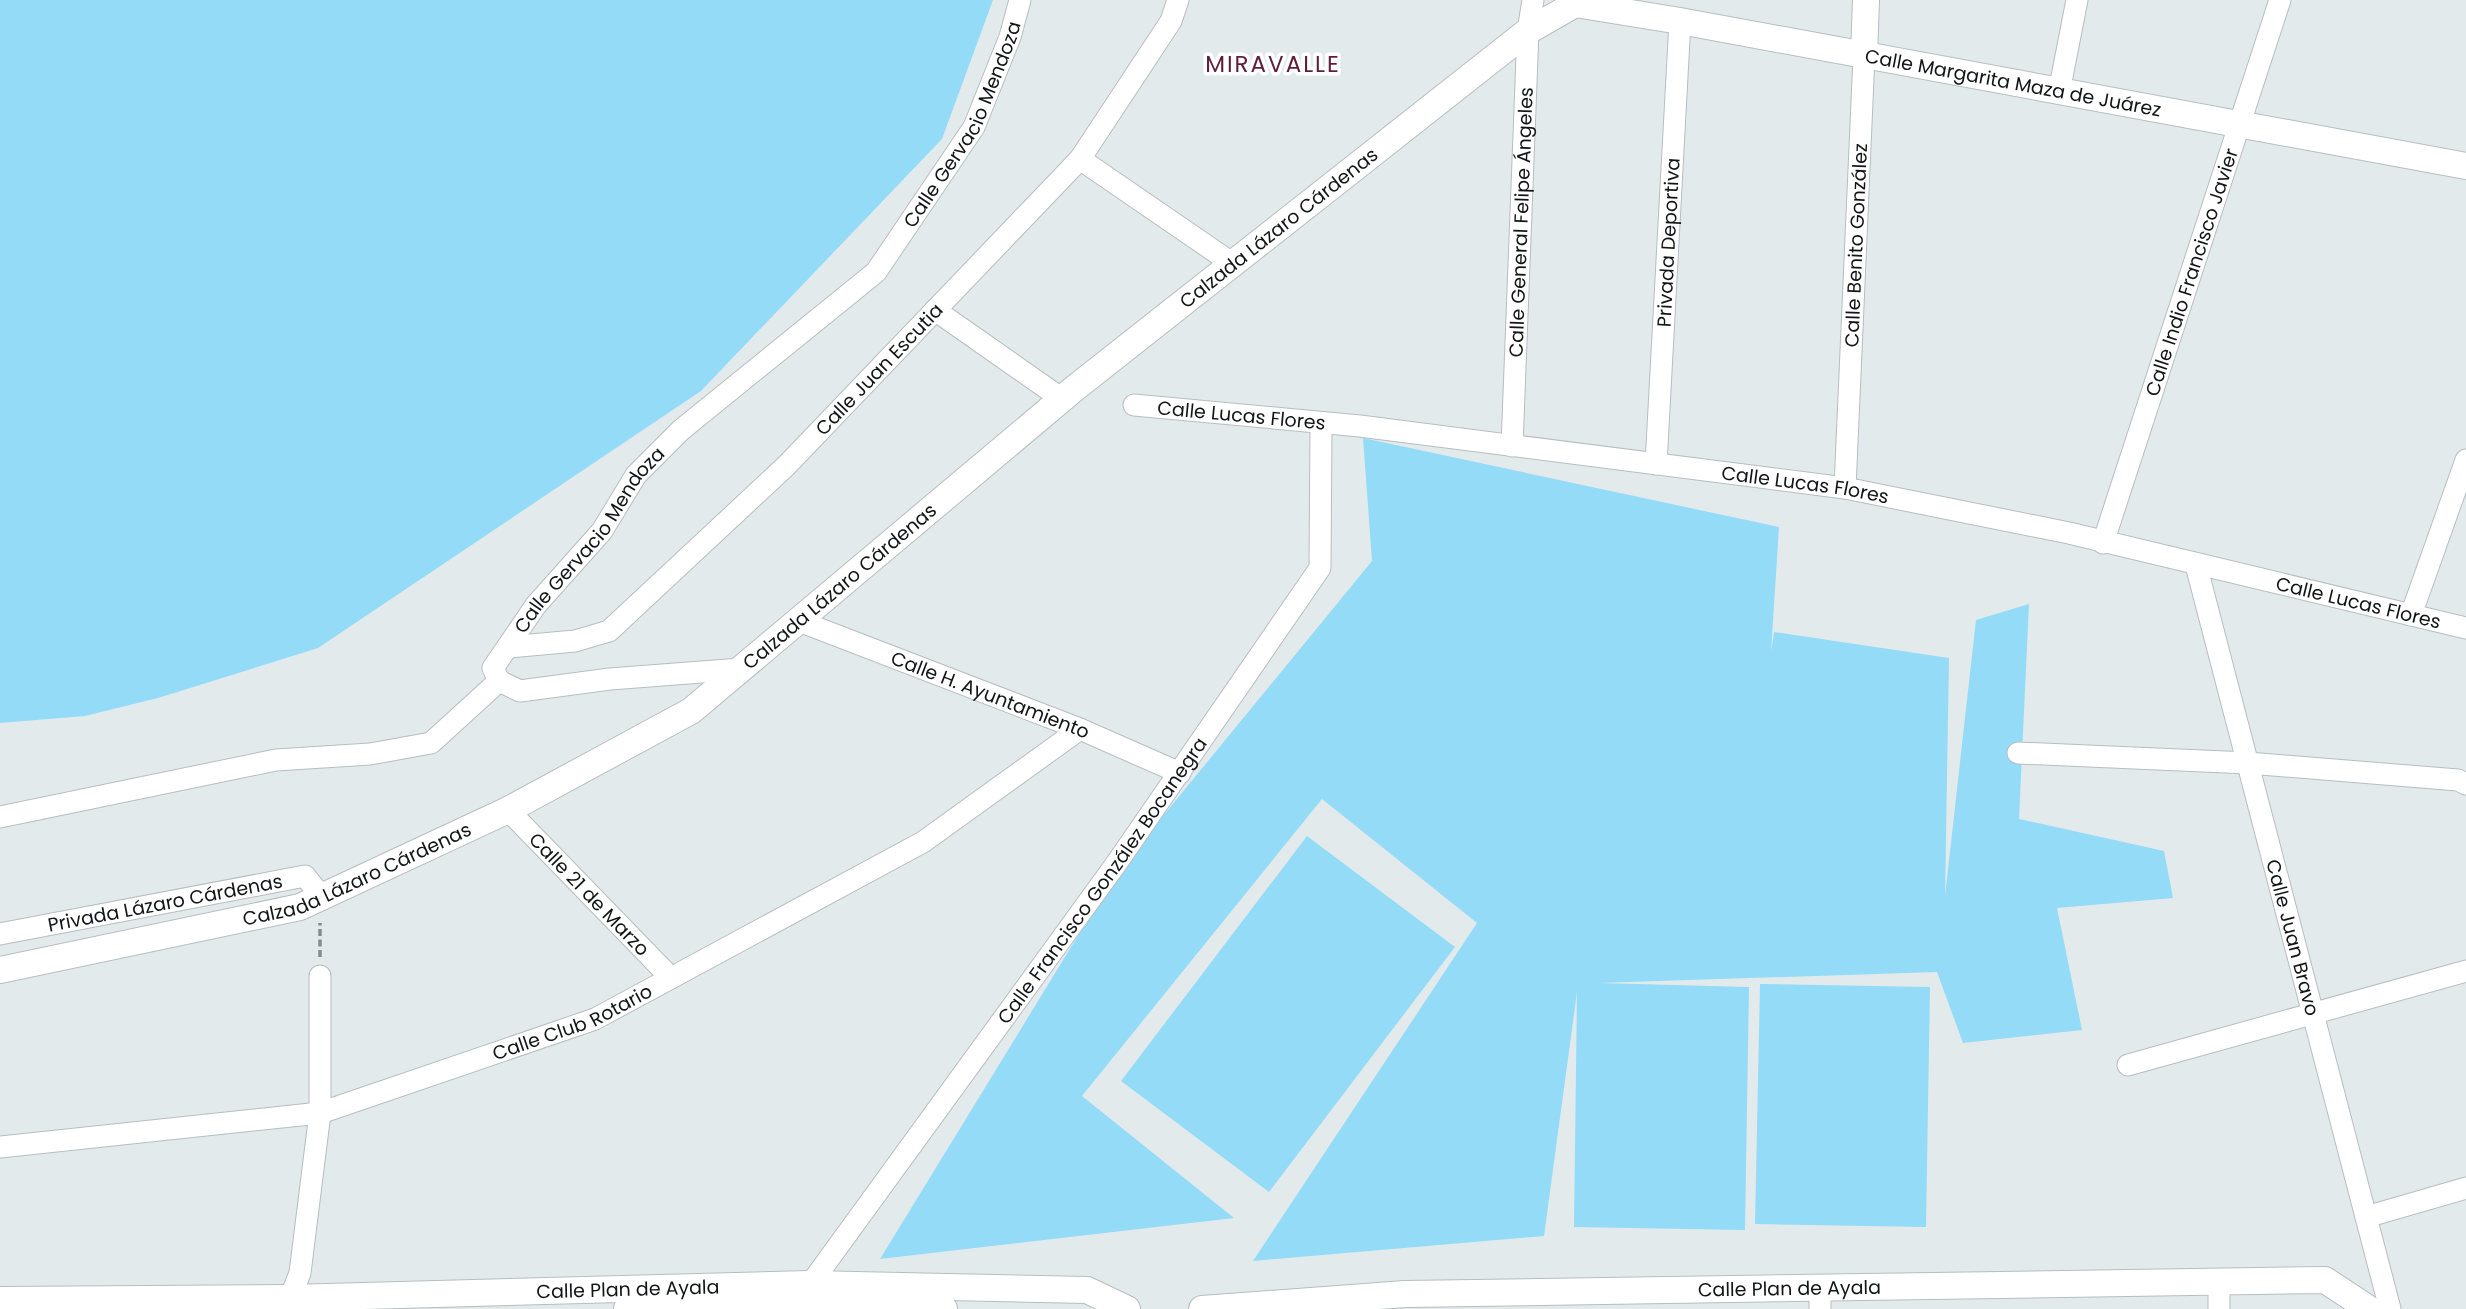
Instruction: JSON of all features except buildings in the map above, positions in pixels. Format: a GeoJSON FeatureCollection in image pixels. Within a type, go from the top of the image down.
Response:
{"type":"FeatureCollection","features":[{"type":"Feature","properties":{"kind":"street","name":"Calle Gervacio Mendoza"},"geometry":{"type":"LineString","coordinates":[[499,681],[493,668],[536,605],[602,531],[636,475],[681,430],[876,272],[974,127],[1010,37],[1020,0]]}},
{"type":"Feature","properties":{"kind":"street","name":"Calle Juan Escutia"},"geometry":{"type":"LineString","coordinates":[[509,647],[575,641],[608,631],[787,465],[1080,159],[1171,20],[1178,0]]}},
{"type":"Feature","properties":{"kind":"street","name":"Calle General Felipe Ángeles"},"geometry":{"type":"LineString","coordinates":[[1512,446],[1528,31],[1533,0]]}},
{"type":"Feature","properties":{"kind":"street","name":"Calle Benito González"},"geometry":{"type":"LineString","coordinates":[[1845,488],[1867,0]]}},
{"type":"Feature","properties":{"kind":"street"},"geometry":{"type":"LineString","coordinates":[[2059,92],[2077,0]]}},
{"type":"Feature","properties":{"kind":"street","name":"Calle Indio Francisco Javier"},"geometry":{"type":"LineString","coordinates":[[2103,542],[2280,0]]}},
{"type":"Feature","properties":{"kind":"street","name":"Calzada Lázaro Cárdenas"},"geometry":{"type":"LineString","coordinates":[[0,970],[300,907],[508,810],[691,711],[1062,399],[1568,2]]}},
{"type":"Feature","properties":{"kind":"street","name":"Calle Margarita Maza de Juárez"},"geometry":{"type":"LineString","coordinates":[[1568,2],[2466,166]]}},
{"type":"Feature","properties":{"kind":"street","name":"Privada Deportiva"},"geometry":{"type":"LineString","coordinates":[[1663,465],[1687,22]]}},
{"type":"Feature","properties":{"kind":"street"},"geometry":{"type":"LineString","coordinates":[[1080,159],[1233,264]]}},
{"type":"Feature","properties":{"kind":"street"},"geometry":{"type":"LineString","coordinates":[[935,310],[1062,399]]}},
{"type":"Feature","properties":{"kind":"street","name":"Calle Lucas Flores"},"geometry":{"type":"LineString","coordinates":[[1134,405],[1321,425],[1360,426],[1845,488],[2069,533],[2466,628]]}},
{"type":"Feature","properties":{"kind":"street","name":"Calle Francisco González Bocanegra"},"geometry":{"type":"LineString","coordinates":[[802,1295],[1116,864],[1320,568],[1321,425]]}},
{"type":"Feature","properties":{"kind":"street"},"geometry":{"type":"LineString","coordinates":[[2411,615],[2466,460]]}},
{"type":"Feature","properties":{"kind":"street","name":"Calle Juan Bravo"},"geometry":{"type":"LineString","coordinates":[[2196,565],[2390,1309]]}},
{"type":"Feature","properties":{"kind":"street","name":"Calle H. Ayuntamiento"},"geometry":{"type":"LineString","coordinates":[[799,621],[1080,729],[1180,772]]}},
{"type":"Feature","properties":{"kind":"street"},"geometry":{"type":"LineString","coordinates":[[0,817],[276,760],[370,754],[431,743],[499,681],[520,691],[610,679],[741,669]]}},
{"type":"Feature","properties":{"kind":"street","name":"Calle Club Rotario"},"geometry":{"type":"LineString","coordinates":[[0,1147],[320,1113],[595,1019],[923,842],[1080,729]]}},
{"type":"Feature","properties":{"kind":"street"},"geometry":{"type":"LineString","coordinates":[[2018,753],[2248,763],[2458,780],[2466,784]]}},
{"type":"Feature","properties":{"kind":"street","name":"Calle 21 de Marzo"},"geometry":{"type":"LineString","coordinates":[[508,810],[671,978]]}},
{"type":"Feature","properties":{"kind":"street","name":"Privada Lázaro Cárdenas"},"geometry":{"type":"LineString","coordinates":[[0,934],[305,876],[321,897]]}},
{"type":"Feature","properties":{"kind":"street"},"geometry":{"type":"LineString","coordinates":[[2128,1065],[2466,971]]}},
{"type":"Feature","properties":{"kind":"street"},"geometry":{"type":"LineString","coordinates":[[299,1297],[320,1113],[320,976]]}},
{"type":"Feature","properties":{"kind":"street"},"geometry":{"type":"LineString","coordinates":[[2366,1217],[2466,1188]]}},
{"type":"Feature","properties":{"kind":"street","name":"Calle Plan de Ayala"},"geometry":{"type":"LineString","coordinates":[[1202,1309],[1405,1294],[1616,1300],[1820,1298],[2325,1280],[2370,1309]]}},
{"type":"Feature","properties":{"kind":"street"},"geometry":{"type":"LineString","coordinates":[[2219,1282],[2219,1309]]}},
{"type":"Feature","properties":{"kind":"street","name":"Calle Plan de Ayala"},"geometry":{"type":"LineString","coordinates":[[0,1300],[299,1297],[632,1304],[802,1295],[1087,1290],[1127,1309]]}},
{"type":"Feature","properties":{"kind":"street","name":"Calle Plan de Ayala"},"geometry":{"type":"LineString","coordinates":[[802,1295],[944,1309]]}},
{"type":"Feature","properties":{"kind":"path"},"geometry":{"type":"LineString","coordinates":[[320,976],[321,897]]}},
{"type":"Feature","properties":{"kind":"shaded area"},"geometry":{"type":"Polygon","coordinates":[[[0,0],[993,0],[942,139],[701,391],[318,648],[158,698],[85,716],[0,723],[0,0]]]}},
{"type":"Feature","properties":{"kind":"shaded area"},"geometry":{"type":"Polygon","coordinates":[[[1363,438],[1779,527],[1771,652],[1774,632],[1949,658],[1945,896],[1976,620],[2029,604],[2019,819],[2164,851],[2173,898],[2057,908],[2082,1030],[1963,1043],[1937,972],[1598,983],[1749,987],[1745,1230],[1574,1227],[1577,992],[1544,1236],[1253,1261],[1477,923],[1322,799],[1082,1096],[1234,1218],[880,1259],[1117,872],[1372,561],[1363,438]]]}},
{"type":"Feature","properties":{"kind":"shaded area"},"geometry":{"type":"Polygon","coordinates":[[[1307,836],[1455,947],[1269,1192],[1121,1081],[1307,836]]]}},
{"type":"Feature","properties":{"kind":"shaded area"},"geometry":{"type":"Polygon","coordinates":[[[1760,984],[1930,987],[1926,1227],[1755,1224],[1760,984]]]}},
{"type":"Feature","properties":{"kind":"district","name":"MIRAVALLE"},"geometry":{"type":"Point","coordinates":[1273,64]}}]}
